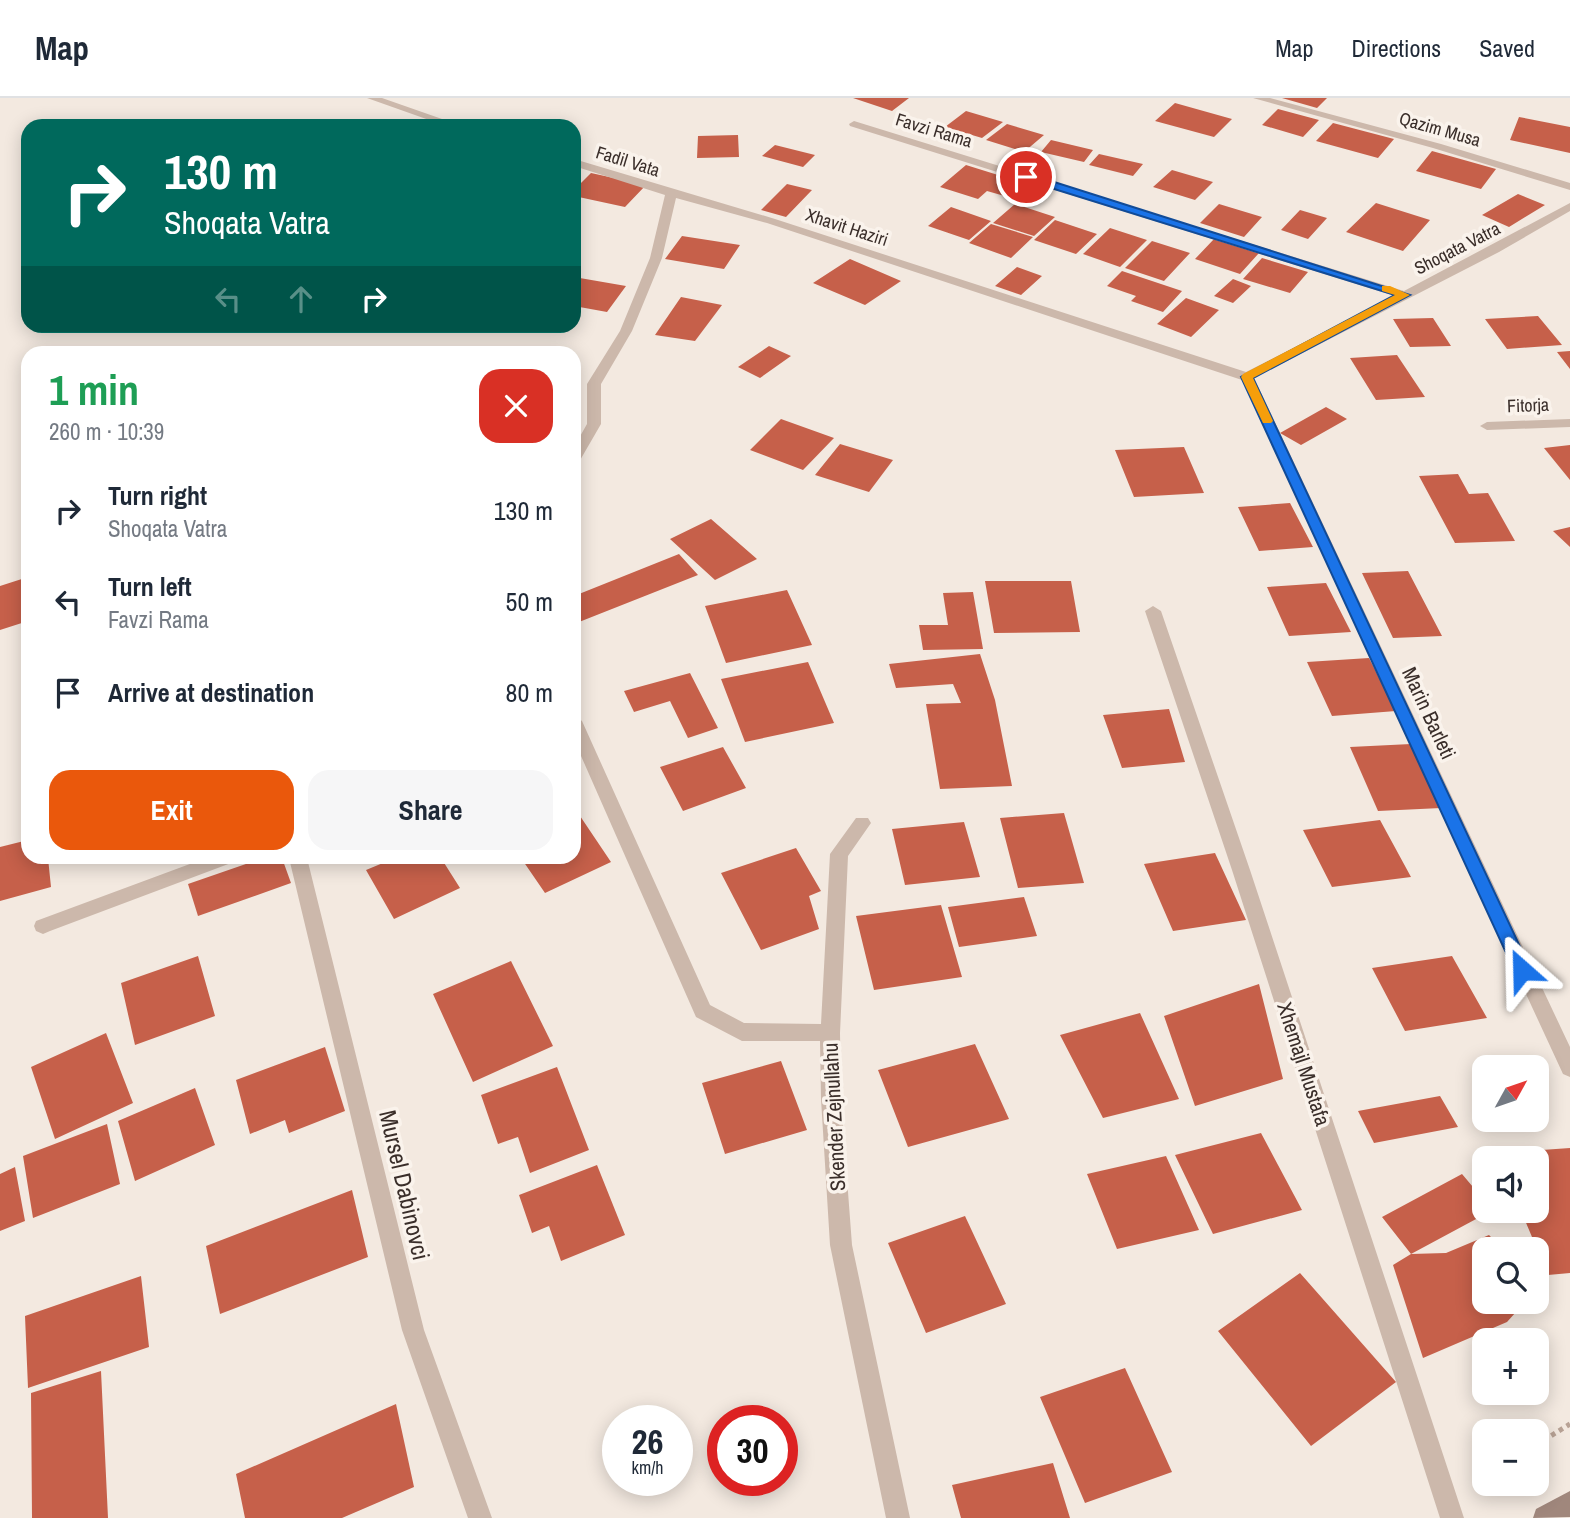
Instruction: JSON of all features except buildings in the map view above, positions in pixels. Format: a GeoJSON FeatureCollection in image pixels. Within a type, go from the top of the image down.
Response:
{"type":"FeatureCollection","features":[{"type":"Feature","properties":{"kind":"main road"},"geometry":{"type":"LineString","coordinates":[[1545,1518],[1570,1503]]}},
{"type":"Feature","properties":{"kind":"street"},"geometry":{"type":"LineString","coordinates":[[372,98],[436,119]]}},
{"type":"Feature","properties":{"kind":"street","name":"Qazim Musa"},"geometry":{"type":"LineString","coordinates":[[1258,98],[1437,146],[1570,187]]}},
{"type":"Feature","properties":{"kind":"street","name":"Favzi Rama"},"geometry":{"type":"LineString","coordinates":[[854,124],[1405,295]]}},
{"type":"Feature","properties":{"kind":"street","name":"Fadil Vata"},"geometry":{"type":"LineString","coordinates":[[581,164],[671,193]]}},
{"type":"Feature","properties":{"kind":"street"},"geometry":{"type":"LineString","coordinates":[[581,447],[594,424],[594,384],[626,331],[656,258],[671,193]]}},
{"type":"Feature","properties":{"kind":"street","name":"Xhavit Haziri"},"geometry":{"type":"LineString","coordinates":[[671,193],[771,221],[1247,377]]}},
{"type":"Feature","properties":{"kind":"street","name":"Shoqata Vatra"},"geometry":{"type":"LineString","coordinates":[[1247,377],[1495,249],[1570,206]]}},
{"type":"Feature","properties":{"kind":"street","name":"Marin Barleti"},"geometry":{"type":"LineString","coordinates":[[1247,377],[1570,1068]]}},
{"type":"Feature","properties":{"kind":"street","name":"Fitorja"},"geometry":{"type":"LineString","coordinates":[[1487,426],[1570,423]]}},
{"type":"Feature","properties":{"kind":"street","name":"Xhemajl Mustafa"},"geometry":{"type":"LineString","coordinates":[[1153,611],[1241,870],[1452,1518]]}},
{"type":"Feature","properties":{"kind":"street","name":"Skender Zejnullahu"},"geometry":{"type":"LineString","coordinates":[[581,737],[704,1011],[742,1032],[830,1032],[831,1099],[841,1245],[898,1518]]}},
{"type":"Feature","properties":{"kind":"street"},"geometry":{"type":"LineString","coordinates":[[830,1032],[839,854],[862,823]]}},
{"type":"Feature","properties":{"kind":"street"},"geometry":{"type":"LineString","coordinates":[[43,926],[209,864]]}},
{"type":"Feature","properties":{"kind":"street","name":"Mursel Dabinovci"},"geometry":{"type":"LineString","coordinates":[[299,864],[413,1330],[480,1518]]}},
{"type":"Feature","properties":{"kind":"path"},"geometry":{"type":"LineString","coordinates":[[1549,1437],[1570,1424]]}},
{"type":"Feature","properties":{"kind":"slow traffic"},"geometry":{"type":"LineString","coordinates":[[1267,421],[1247,377],[1405,295],[1386,288]]}},
{"type":"Feature","properties":{"kind":"route"},"geometry":{"type":"LineString","coordinates":[[1026,177],[1405,295],[1247,377],[1522,970]]}}]}
